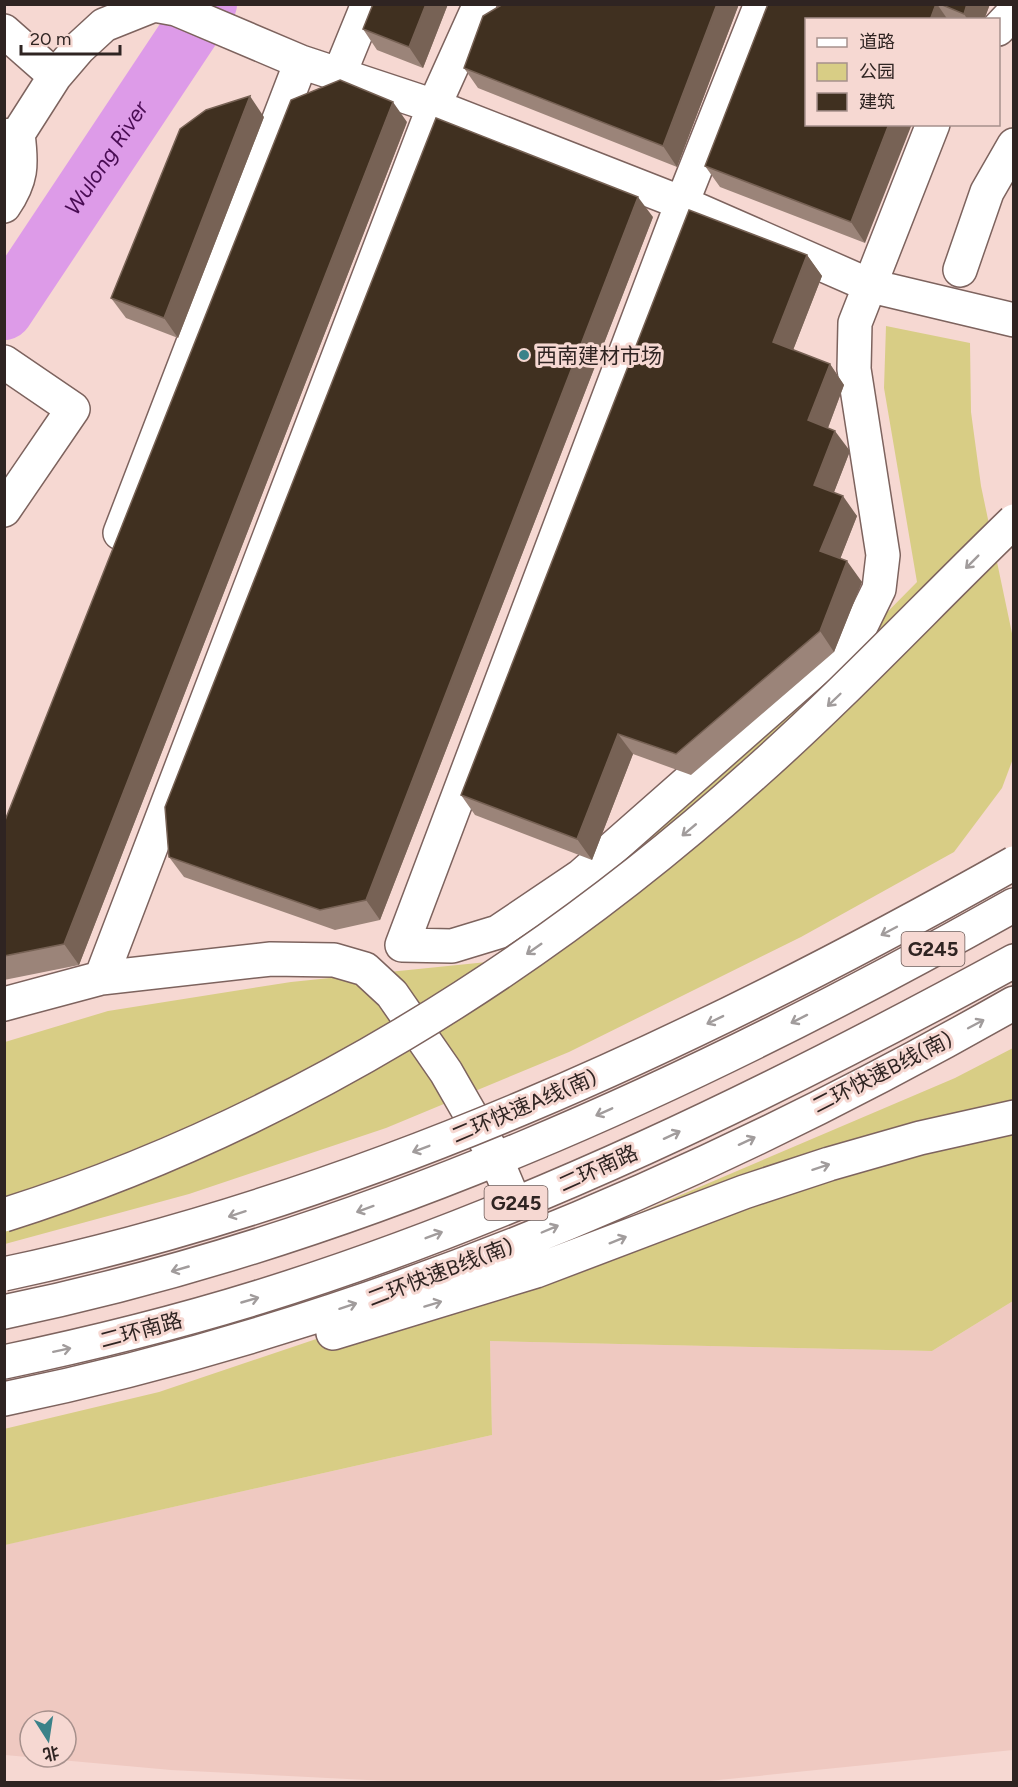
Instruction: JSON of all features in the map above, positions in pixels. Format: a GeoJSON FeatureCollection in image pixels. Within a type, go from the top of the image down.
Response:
{"type":"FeatureCollection","features":[{"type":"Feature","properties":{"kind":"main road"},"geometry":{"type":"LineString","coordinates":[[339,75],[368,4]]}},
{"type":"Feature","properties":{"kind":"main road"},"geometry":{"type":"LineString","coordinates":[[101,978],[434,106],[480,4]]}},
{"type":"Feature","properties":{"kind":"main road"},"geometry":{"type":"LineString","coordinates":[[761,4],[682,203],[402,945],[452,946],[498,932],[581,876],[858,633],[879,589],[884,555],[854,369],[852,343],[855,323],[932,126]]}},
{"type":"Feature","properties":{"kind":"main road"},"geometry":{"type":"LineString","coordinates":[[4,206],[17,187],[21,160],[11,135],[55,76],[79,48],[104,25],[154,5],[176,9],[288,57],[434,106],[682,203],[871,286],[1014,320]]}},
{"type":"Feature","properties":{"kind":"main road"},"geometry":{"type":"LineString","coordinates":[[1000,28],[1014,12]]}},
{"type":"Feature","properties":{"kind":"main road"},"geometry":{"type":"LineString","coordinates":[[4,31],[55,76]]}},
{"type":"Feature","properties":{"kind":"main road"},"geometry":{"type":"LineString","coordinates":[[108,565],[288,57]]}},
{"type":"Feature","properties":{"kind":"main road"},"geometry":{"type":"LineString","coordinates":[[960,270],[987,192],[1014,146]]}},
{"type":"Feature","properties":{"kind":"main road"},"geometry":{"type":"LineString","coordinates":[[4,510],[73,409],[13,368]]}},
{"type":"Feature","properties":{"kind":"main road"},"geometry":{"type":"LineString","coordinates":[[4,1215],[146,1163],[253,1115],[367,1055],[514,963],[614,891],[756,773],[840,694],[1014,521]]}},
{"type":"Feature","properties":{"kind":"main road"},"geometry":{"type":"LineString","coordinates":[[851,993],[917,946],[970,901],[1014,858]]}},
{"type":"Feature","properties":{"kind":"main road","name":"二环快速A线(南)"},"geometry":{"type":"LineString","coordinates":[[4,1274],[149,1240],[234,1215],[329,1183],[482,1125],[716,1020],[853,950],[1014,862]]}},
{"type":"Feature","properties":{"kind":"main road","name":"G245"},"geometry":{"type":"LineString","coordinates":[[4,1312],[93,1293],[245,1250],[342,1218],[496,1159],[651,1091],[851,993],[1014,905]]}},
{"type":"Feature","properties":{"kind":"main road"},"geometry":{"type":"LineString","coordinates":[[4,1004],[101,978],[271,958],[334,960],[365,969],[392,994],[446,1072],[496,1159],[515,1204]]}},
{"type":"Feature","properties":{"kind":"main road","name":"二环南路"},"geometry":{"type":"LineString","coordinates":[[4,1362],[149,1329],[260,1297],[347,1268],[515,1204],[743,1102],[874,1037],[1008,964]]}},
{"type":"Feature","properties":{"kind":"main road","name":"二环快速B线(南)"},"geometry":{"type":"LineString","coordinates":[[4,1399],[90,1382],[271,1332],[359,1303],[529,1238],[760,1135],[1014,1003]]}},
{"type":"Feature","properties":{"kind":"main road"},"geometry":{"type":"LineString","coordinates":[[90,1382],[191,1367],[370,1323],[536,1271],[744,1192],[829,1164],[920,1138],[1014,1117]]}},
{"type":"Feature","properties":{"kind":"shaded area"},"geometry":{"type":"Polygon","coordinates":[[[1013,1301],[1013,1750],[699,1782],[406,1782],[171,1770],[78,1762],[78,1709],[18,1709],[18,1756],[5,1755],[4,1545],[492,1435],[490,1341],[932,1351],[1013,1301]]]}},
{"type":"Feature","properties":{"kind":"green space"},"geometry":{"type":"Polygon","coordinates":[[[886,326],[970,343],[971,412],[981,486],[1013,638],[1014,756],[1002,788],[954,852],[801,937],[569,1052],[386,1128],[189,1194],[5,1244],[5,1042],[108,1011],[291,982],[487,962],[759,742],[917,582],[884,388],[886,326]]]}},
{"type":"Feature","properties":{"kind":"green space"},"geometry":{"type":"Polygon","coordinates":[[[1013,1048],[1013,1301],[932,1351],[490,1341],[492,1435],[5,1545],[4,1429],[159,1392],[444,1296],[955,1078],[1013,1048]]]}},
{"type":"Feature","properties":{"kind":"building"},"geometry":{"type":"Polygon","coordinates":[[[373,4],[426,4],[409,47],[363,29],[373,4]]]}},
{"type":"Feature","properties":{"kind":"building"},"geometry":{"type":"Polygon","coordinates":[[[503,4],[717,4],[663,146],[464,68],[483,16],[503,4]]]}},
{"type":"Feature","properties":{"kind":"building"},"geometry":{"type":"Polygon","coordinates":[[[768,4],[936,4],[931,18],[805,18],[805,126],[888,126],[851,222],[705,166],[768,4]]]}},
{"type":"Feature","properties":{"kind":"building"},"geometry":{"type":"Polygon","coordinates":[[[940,4],[967,4],[964,14],[940,4]]]}},
{"type":"Feature","properties":{"kind":"building"},"geometry":{"type":"Polygon","coordinates":[[[340,80],[393,102],[64,944],[4,956],[4,823],[291,100],[340,80]]]}},
{"type":"Feature","properties":{"kind":"building"},"geometry":{"type":"Polygon","coordinates":[[[250,96],[164,318],[111,298],[180,129],[206,110],[250,96]]]}},
{"type":"Feature","properties":{"kind":"building"},"geometry":{"type":"Polygon","coordinates":[[[436,118],[638,197],[366,900],[320,910],[169,857],[165,807],[436,118]]]}},
{"type":"Feature","properties":{"kind":"building"},"geometry":{"type":"Polygon","coordinates":[[[689,210],[807,255],[773,342],[830,364],[808,420],[835,431],[814,485],[843,496],[820,551],[847,561],[820,631],[676,754],[618,734],[577,839],[461,795],[689,210]]]}},
{"type":"Feature","properties":{"kind":"waterway","name":"Wulong River"},"geometry":{"type":"LineString","coordinates":[[4,311],[208,4]]}},
{"type":"Feature","properties":{"kind":"place","name":"西南建材市场"},"geometry":{"type":"Point","coordinates":[524,355]}}]}
